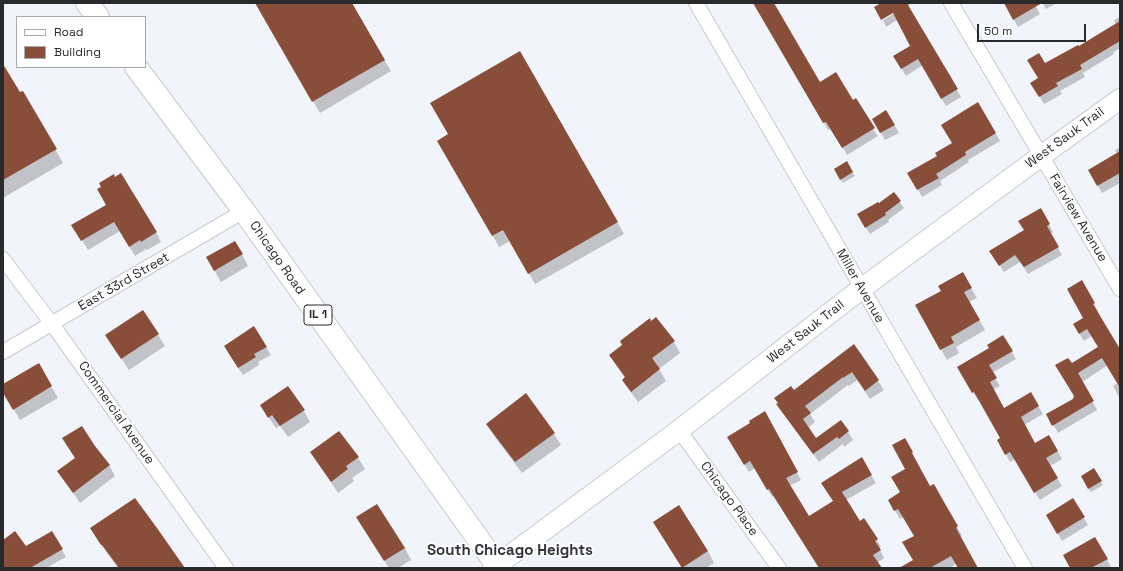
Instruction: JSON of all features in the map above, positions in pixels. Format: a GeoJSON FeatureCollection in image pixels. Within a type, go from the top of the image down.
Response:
{"type":"FeatureCollection","features":[{"type":"Feature","properties":{"kind":"main road"},"geometry":{"type":"LineString","coordinates":[[87,3],[97,16]]}},
{"type":"Feature","properties":{"kind":"main road","name":"Chicago Road"},"geometry":{"type":"LineString","coordinates":[[137,68],[244,211],[497,567]]}},
{"type":"Feature","properties":{"kind":"main road","name":"West Sauk Trail"},"geometry":{"type":"LineString","coordinates":[[497,567],[680,430],[862,289],[1120,99]]}},
{"type":"Feature","properties":{"kind":"street","name":"Miller Avenue"},"geometry":{"type":"LineString","coordinates":[[696,3],[1025,568]]}},
{"type":"Feature","properties":{"kind":"street","name":"Fairview Avenue"},"geometry":{"type":"LineString","coordinates":[[951,3],[1120,289]]}},
{"type":"Feature","properties":{"kind":"street","name":"East 33rd Street"},"geometry":{"type":"LineString","coordinates":[[3,352],[244,211]]}},
{"type":"Feature","properties":{"kind":"street","name":"Commercial Avenue"},"geometry":{"type":"LineString","coordinates":[[3,259],[52,324],[226,568]]}},
{"type":"Feature","properties":{"kind":"street","name":"Chicago Place"},"geometry":{"type":"LineString","coordinates":[[680,430],[779,568]]}},
{"type":"Feature","properties":{"kind":"building"},"geometry":{"type":"Polygon","coordinates":[[[255,3],[352,3],[385,60],[312,102],[255,3]]]}},
{"type":"Feature","properties":{"kind":"building"},"geometry":{"type":"Polygon","coordinates":[[[753,3],[774,3],[820,82],[836,72],[853,100],[856,98],[875,128],[842,148],[826,122],[823,123],[753,3]]]}},
{"type":"Feature","properties":{"kind":"building"},"geometry":{"type":"Polygon","coordinates":[[[881,3],[911,3],[908,5],[958,89],[941,99],[918,59],[901,69],[893,56],[910,46],[893,13],[881,20],[874,7],[881,3]]]}},
{"type":"Feature","properties":{"kind":"building"},"geometry":{"type":"Polygon","coordinates":[[[1004,3],[1042,3],[1013,20],[1004,3]]]}},
{"type":"Feature","properties":{"kind":"building"},"geometry":{"type":"Polygon","coordinates":[[[1120,21],[1120,41],[1080,65],[1082,69],[1056,83],[1058,86],[1039,97],[1030,83],[1038,78],[1027,60],[1039,53],[1045,63],[1078,45],[1079,46],[1120,21]]]}},
{"type":"Feature","properties":{"kind":"building"},"geometry":{"type":"Polygon","coordinates":[[[520,51],[618,222],[528,274],[503,230],[492,236],[437,141],[448,134],[430,103],[520,51]]]}},
{"type":"Feature","properties":{"kind":"building"},"geometry":{"type":"Polygon","coordinates":[[[3,64],[20,92],[23,91],[57,149],[3,180],[3,64]]]}},
{"type":"Feature","properties":{"kind":"building"},"geometry":{"type":"Polygon","coordinates":[[[978,102],[996,133],[965,152],[966,155],[936,174],[939,178],[917,190],[907,173],[937,156],[935,153],[952,143],[941,125],[978,102]]]}},
{"type":"Feature","properties":{"kind":"building"},"geometry":{"type":"Polygon","coordinates":[[[886,110],[895,125],[880,133],[872,119],[886,110]]]}},
{"type":"Feature","properties":{"kind":"building"},"geometry":{"type":"Polygon","coordinates":[[[1120,151],[1120,173],[1097,186],[1088,170],[1120,151]]]}},
{"type":"Feature","properties":{"kind":"building"},"geometry":{"type":"Polygon","coordinates":[[[847,161],[853,172],[840,180],[834,169],[847,161]]]}},
{"type":"Feature","properties":{"kind":"building"},"geometry":{"type":"Polygon","coordinates":[[[121,173],[157,232],[141,242],[140,240],[129,247],[114,222],[81,241],[71,225],[106,205],[97,189],[101,187],[99,183],[114,174],[115,177],[121,173]]]}},
{"type":"Feature","properties":{"kind":"building"},"geometry":{"type":"Polygon","coordinates":[[[894,192],[901,201],[885,213],[886,215],[865,228],[857,214],[878,202],[879,203],[894,192]]]}},
{"type":"Feature","properties":{"kind":"building"},"geometry":{"type":"Polygon","coordinates":[[[1041,208],[1050,224],[1047,226],[1059,247],[1024,267],[1015,255],[999,266],[989,251],[1024,230],[1018,221],[1041,208]]]}},
{"type":"Feature","properties":{"kind":"building"},"geometry":{"type":"Polygon","coordinates":[[[235,241],[243,254],[214,271],[206,257],[235,241]]]}},
{"type":"Feature","properties":{"kind":"building"},"geometry":{"type":"Polygon","coordinates":[[[963,272],[972,288],[964,292],[980,320],[951,337],[954,343],[940,350],[915,305],[941,291],[938,286],[963,272]]]}},
{"type":"Feature","properties":{"kind":"building"},"geometry":{"type":"Polygon","coordinates":[[[1082,280],[1095,303],[1093,304],[1120,349],[1120,388],[1102,358],[1078,373],[1094,401],[1052,426],[1046,414],[1073,399],[1074,396],[1055,365],[1068,358],[1072,363],[1098,347],[1087,329],[1079,334],[1073,324],[1083,318],[1067,289],[1082,280]]]}},
{"type":"Feature","properties":{"kind":"building"},"geometry":{"type":"Polygon","coordinates":[[[143,310],[159,334],[121,359],[105,335],[143,310]]]}},
{"type":"Feature","properties":{"kind":"building"},"geometry":{"type":"Polygon","coordinates":[[[656,317],[675,341],[652,358],[660,369],[631,392],[622,380],[625,377],[609,355],[622,345],[620,341],[650,318],[651,321],[656,317]]]}},
{"type":"Feature","properties":{"kind":"building"},"geometry":{"type":"Polygon","coordinates":[[[254,326],[267,347],[254,354],[256,357],[238,368],[224,346],[254,326]]]}},
{"type":"Feature","properties":{"kind":"building"},"geometry":{"type":"Polygon","coordinates":[[[1003,335],[1013,351],[989,365],[997,378],[990,382],[1004,408],[1031,392],[1039,406],[1021,417],[1035,443],[1049,435],[1058,451],[1046,458],[1058,478],[1034,493],[1010,452],[1005,455],[997,440],[1000,438],[974,392],[972,393],[957,367],[989,348],[987,345],[1003,335]]]}},
{"type":"Feature","properties":{"kind":"building"},"geometry":{"type":"Polygon","coordinates":[[[854,344],[879,380],[865,391],[852,372],[843,377],[805,406],[811,413],[803,419],[816,438],[841,420],[849,431],[839,439],[837,437],[813,454],[776,404],[778,403],[774,398],[791,386],[794,390],[854,344]]]}},
{"type":"Feature","properties":{"kind":"building"},"geometry":{"type":"Polygon","coordinates":[[[39,363],[52,386],[13,410],[3,393],[3,384],[39,363]]]}},
{"type":"Feature","properties":{"kind":"building"},"geometry":{"type":"Polygon","coordinates":[[[288,386],[305,410],[280,426],[272,415],[268,418],[260,405],[288,386]]]}},
{"type":"Feature","properties":{"kind":"building"},"geometry":{"type":"Polygon","coordinates":[[[526,393],[555,433],[515,462],[486,424],[526,393]]]}},
{"type":"Feature","properties":{"kind":"building"},"geometry":{"type":"Polygon","coordinates":[[[765,411],[798,472],[786,478],[809,516],[833,501],[821,483],[862,457],[872,475],[842,492],[860,521],[864,518],[878,539],[875,541],[881,550],[873,555],[882,568],[819,568],[769,489],[767,490],[750,461],[744,465],[727,437],[750,423],[749,421],[765,411]]]}},
{"type":"Feature","properties":{"kind":"building"},"geometry":{"type":"Polygon","coordinates":[[[82,426],[110,465],[73,493],[57,471],[75,458],[62,438],[82,426]]]}},
{"type":"Feature","properties":{"kind":"building"},"geometry":{"type":"Polygon","coordinates":[[[339,431],[359,457],[346,466],[348,469],[331,482],[310,452],[339,431]]]}},
{"type":"Feature","properties":{"kind":"building"},"geometry":{"type":"Polygon","coordinates":[[[905,438],[930,486],[934,484],[958,526],[956,528],[978,568],[958,568],[951,556],[930,568],[899,568],[913,560],[902,542],[914,536],[898,509],[894,511],[888,500],[900,492],[891,477],[905,469],[892,445],[905,438]]]}},
{"type":"Feature","properties":{"kind":"building"},"geometry":{"type":"Polygon","coordinates":[[[1094,468],[1102,481],[1088,489],[1081,476],[1094,468]]]}},
{"type":"Feature","properties":{"kind":"building"},"geometry":{"type":"Polygon","coordinates":[[[135,498],[185,568],[119,568],[101,545],[90,528],[135,498]]]}},
{"type":"Feature","properties":{"kind":"building"},"geometry":{"type":"Polygon","coordinates":[[[1073,498],[1085,517],[1057,534],[1046,515],[1073,498]]]}},
{"type":"Feature","properties":{"kind":"building"},"geometry":{"type":"Polygon","coordinates":[[[377,504],[405,548],[384,561],[356,517],[377,504]]]}},
{"type":"Feature","properties":{"kind":"building"},"geometry":{"type":"Polygon","coordinates":[[[679,505],[708,551],[682,568],[653,522],[679,505]]]}},
{"type":"Feature","properties":{"kind":"building"},"geometry":{"type":"Polygon","coordinates":[[[15,531],[26,546],[52,531],[63,549],[30,568],[3,568],[3,540],[15,531]]]}},
{"type":"Feature","properties":{"kind":"building"},"geometry":{"type":"Polygon","coordinates":[[[1095,537],[1108,559],[1091,568],[1070,568],[1063,555],[1095,537]]]}},
{"type":"Feature","properties":{"kind":"district","name":"South Chicago Heights"},"geometry":{"type":"Point","coordinates":[510,551]}}]}
